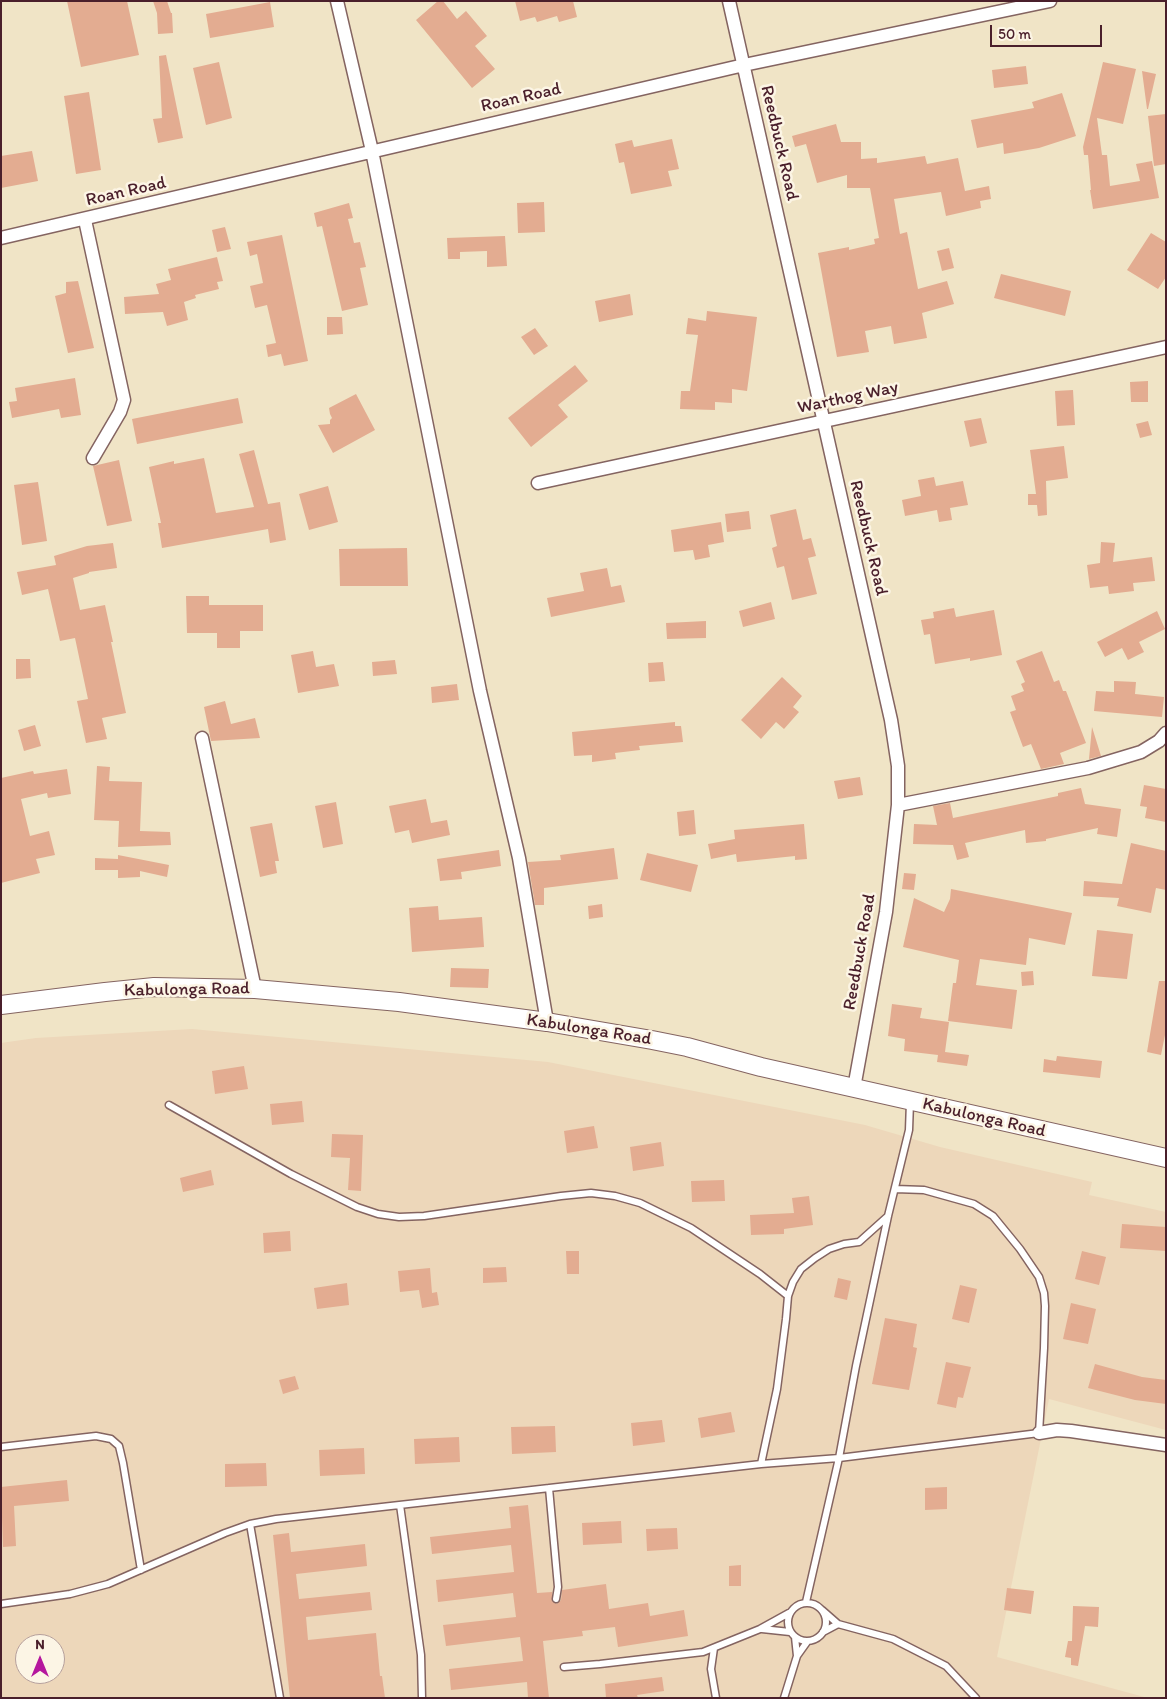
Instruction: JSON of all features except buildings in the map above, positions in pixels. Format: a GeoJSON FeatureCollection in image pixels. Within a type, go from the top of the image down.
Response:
{"type":"FeatureCollection","features":[{"type":"Feature","properties":{"kind":"main road","name":"Kabulonga Road"},"geometry":{"type":"LineString","coordinates":[[1,1005],[154,987],[255,989],[399,1002],[547,1022],[678,1046],[761,1068],[1166,1158]]}},
{"type":"Feature","properties":{"kind":"street"},"geometry":{"type":"LineString","coordinates":[[337,1],[372,150],[480,691],[519,858],[547,1022]]}},
{"type":"Feature","properties":{"kind":"street","name":"Reedbuck Road"},"geometry":{"type":"LineString","coordinates":[[729,1],[892,720],[898,766],[898,805],[886,912],[854,1088]]}},
{"type":"Feature","properties":{"kind":"street","name":"Roan Road"},"geometry":{"type":"LineString","coordinates":[[1,238],[85,220],[372,150],[744,65],[1050,1]]}},
{"type":"Feature","properties":{"kind":"street"},"geometry":{"type":"LineString","coordinates":[[85,220],[124,400],[120,412],[93,458]]}},
{"type":"Feature","properties":{"kind":"street","name":"Warthog Way"},"geometry":{"type":"LineString","coordinates":[[538,483],[1166,347]]}},
{"type":"Feature","properties":{"kind":"street"},"geometry":{"type":"LineString","coordinates":[[898,805],[1088,768],[1141,752],[1159,741],[1166,733]]}},
{"type":"Feature","properties":{"kind":"street"},"geometry":{"type":"LineString","coordinates":[[202,738],[255,989]]}},
{"type":"Feature","properties":{"kind":"street"},"geometry":{"type":"LineString","coordinates":[[1039,1433],[1057,1430],[1071,1431],[1166,1444]]}},
{"type":"Feature","properties":{"kind":"lane"},"geometry":{"type":"LineString","coordinates":[[806,1602],[839,1458],[856,1366],[888,1216],[909,1130],[910,1101]]}},
{"type":"Feature","properties":{"kind":"lane"},"geometry":{"type":"LineString","coordinates":[[169,1106],[291,1174],[357,1207],[378,1214],[399,1217],[424,1216],[591,1193],[615,1196],[640,1203],[691,1228],[760,1274],[788,1296]]}},
{"type":"Feature","properties":{"kind":"lane"},"geometry":{"type":"LineString","coordinates":[[1,1604],[70,1594],[108,1584],[225,1532],[250,1524],[276,1519],[761,1464],[839,1458],[1039,1433],[1045,1306],[1044,1293],[1038,1276],[1020,1249],[993,1216],[974,1204],[924,1190],[895,1189]]}},
{"type":"Feature","properties":{"kind":"lane"},"geometry":{"type":"LineString","coordinates":[[761,1464],[777,1389],[788,1296],[793,1282],[801,1269],[830,1249],[844,1244],[859,1242],[888,1216]]}},
{"type":"Feature","properties":{"kind":"lane"},"geometry":{"type":"LineString","coordinates":[[1,1447],[96,1436],[112,1439],[119,1446],[123,1463],[141,1570]]}},
{"type":"Feature","properties":{"kind":"lane"},"geometry":{"type":"LineString","coordinates":[[549,1488],[558,1587],[556,1599]]}},
{"type":"Feature","properties":{"kind":"lane"},"geometry":{"type":"LineString","coordinates":[[400,1505],[420,1655],[422,1698]]}},
{"type":"Feature","properties":{"kind":"lane"},"geometry":{"type":"LineString","coordinates":[[250,1524],[280,1698]]}},
{"type":"Feature","properties":{"kind":"lane"},"geometry":{"type":"LineString","coordinates":[[564,1667],[703,1652],[760,1629],[789,1613],[799,1604],[806,1602],[817,1605],[838,1624],[893,1639],[946,1666],[976,1698]]}},
{"type":"Feature","properties":{"kind":"lane"},"geometry":{"type":"LineString","coordinates":[[822,1610],[826,1621],[823,1632]]}},
{"type":"Feature","properties":{"kind":"lane"},"geometry":{"type":"LineString","coordinates":[[789,1613],[788,1626],[797,1656]]}},
{"type":"Feature","properties":{"kind":"lane"},"geometry":{"type":"LineString","coordinates":[[760,1629],[792,1635],[800,1641],[807,1642],[819,1637],[823,1632],[838,1624]]}},
{"type":"Feature","properties":{"kind":"lane"},"geometry":{"type":"LineString","coordinates":[[784,1698],[797,1656],[807,1642]]}},
{"type":"Feature","properties":{"kind":"lane"},"geometry":{"type":"LineString","coordinates":[[714,1648],[711,1669],[716,1698]]}},
{"type":"Feature","properties":{"kind":"shaded area"},"geometry":{"type":"Polygon","coordinates":[[[192,1029],[548,1062],[865,1125],[940,1147],[1092,1182],[1089,1195],[1166,1212],[1166,1430],[1049,1399],[997,1657],[1148,1698],[1,1698],[1,1043],[36,1038],[192,1029]]]}}]}
